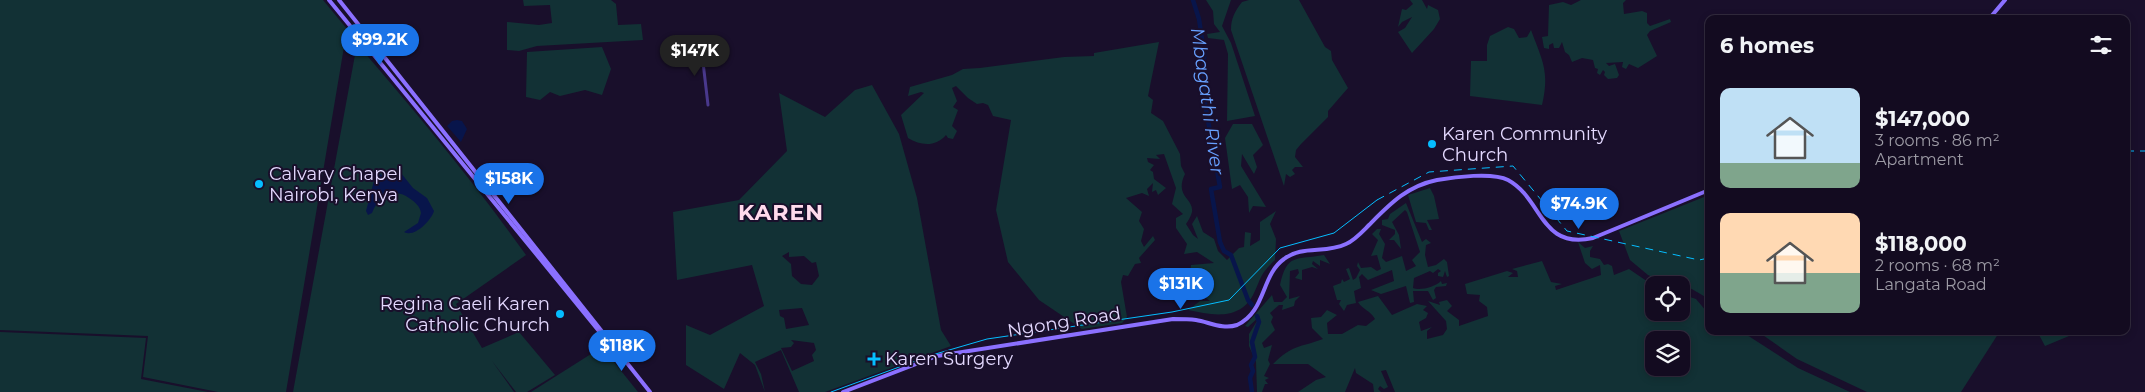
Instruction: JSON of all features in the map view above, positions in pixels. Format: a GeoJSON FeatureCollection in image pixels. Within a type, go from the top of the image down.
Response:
{"type":"FeatureCollection","features":[{"type":"Feature","properties":{"kind":"main road"},"geometry":{"type":"LineString","coordinates":[[329,0],[650,392]]}},
{"type":"Feature","properties":{"kind":"main road"},"geometry":{"type":"LineString","coordinates":[[340,0],[608,341]]}},
{"type":"Feature","properties":{"kind":"main road"},"geometry":{"type":"LineString","coordinates":[[1992,15],[2005,0]]}},
{"type":"Feature","properties":{"kind":"main road"},"geometry":{"type":"LineString","coordinates":[[377,60],[381,59],[383,55]]}},
{"type":"Feature","properties":{"kind":"main road"},"geometry":{"type":"LineString","coordinates":[[441,139],[446,135]]}},
{"type":"Feature","properties":{"kind":"main road","name":"Ngong Road"},"geometry":{"type":"LineString","coordinates":[[843,392],[933,357],[1173,319],[1196,320],[1221,326],[1236,325],[1254,312],[1276,266],[1284,259],[1297,252],[1328,249],[1348,243],[1358,236],[1400,195],[1417,186],[1437,180],[1495,177],[1508,180],[1520,189],[1550,228],[1564,237],[1574,240],[1593,238],[1705,192]]}},
{"type":"Feature","properties":{"kind":"street"},"geometry":{"type":"LineString","coordinates":[[696,41],[701,45],[708,105]]}},
{"type":"Feature","properties":{"kind":"green space"},"geometry":{"type":"Polygon","coordinates":[[[0,0],[323,0],[347,29],[286,392],[218,392],[143,377],[148,336],[0,330],[0,0]]]}},
{"type":"Feature","properties":{"kind":"green space"},"geometry":{"type":"Polygon","coordinates":[[[523,0],[611,0],[616,4],[618,25],[641,24],[643,40],[537,46],[519,51],[507,50],[507,22],[539,25],[552,23],[550,5],[524,6],[523,0]]]}},
{"type":"Feature","properties":{"kind":"green space"},"geometry":{"type":"Polygon","coordinates":[[[1206,0],[1231,0],[1222,26],[1231,43],[1255,116],[1227,121],[1228,54],[1224,40],[1208,38],[1207,34],[1220,32],[1214,24],[1213,11],[1206,0]]]}},
{"type":"Feature","properties":{"kind":"green space"},"geometry":{"type":"Polygon","coordinates":[[[1249,0],[1299,0],[1325,47],[1331,51],[1332,60],[1348,88],[1328,111],[1328,117],[1296,150],[1295,157],[1303,167],[1295,167],[1292,170],[1295,174],[1290,177],[1286,174],[1284,186],[1231,30],[1237,8],[1242,2],[1249,0]]]}},
{"type":"Feature","properties":{"kind":"green space"},"geometry":{"type":"Polygon","coordinates":[[[1410,0],[1422,0],[1427,9],[1428,5],[1438,10],[1440,19],[1434,29],[1412,53],[1398,32],[1405,28],[1412,17],[1402,22],[1398,27],[1402,9],[1406,10],[1413,4],[1410,0]]]}},
{"type":"Feature","properties":{"kind":"green space"},"geometry":{"type":"Polygon","coordinates":[[[1581,0],[1626,0],[1623,3],[1624,14],[1642,11],[1647,13],[1647,23],[1650,26],[1670,19],[1671,22],[1650,31],[1647,35],[1657,56],[1638,68],[1629,64],[1626,69],[1622,67],[1623,62],[1606,63],[1609,66],[1615,64],[1619,75],[1617,78],[1608,79],[1604,75],[1605,72],[1603,70],[1600,75],[1597,73],[1598,69],[1595,68],[1593,60],[1582,58],[1572,62],[1569,55],[1565,52],[1562,42],[1559,48],[1554,48],[1553,43],[1549,45],[1549,49],[1544,48],[1542,37],[1548,36],[1549,5],[1563,2],[1571,5],[1581,0]]]}},
{"type":"Feature","properties":{"kind":"green space"},"geometry":{"type":"Polygon","coordinates":[[[1508,27],[1514,29],[1519,38],[1527,37],[1531,30],[1544,66],[1545,83],[1542,105],[1470,96],[1471,61],[1487,61],[1487,45],[1490,36],[1508,27]]]}},
{"type":"Feature","properties":{"kind":"green space"},"geometry":{"type":"Polygon","coordinates":[[[1159,42],[1148,96],[1153,100],[1151,113],[1163,121],[1180,154],[1181,166],[1185,174],[1182,188],[1192,207],[1192,214],[1186,224],[1198,239],[1192,224],[1197,216],[1203,232],[1214,239],[1218,251],[1227,260],[1239,248],[1244,247],[1245,232],[1251,233],[1250,246],[1260,240],[1260,222],[1276,211],[1270,224],[1276,239],[1275,260],[1263,273],[1253,295],[1240,309],[1224,314],[1188,310],[1200,301],[1210,301],[1202,295],[1189,294],[1185,286],[1202,285],[1204,281],[1190,275],[1191,265],[1214,263],[1197,252],[1184,254],[1187,244],[1176,228],[1176,218],[1183,214],[1172,204],[1176,188],[1164,154],[1156,155],[1160,159],[1147,158],[1148,162],[1154,165],[1150,170],[1153,172],[1154,179],[1166,188],[1158,195],[1156,190],[1152,192],[1153,183],[1147,189],[1149,196],[1142,193],[1126,198],[1142,212],[1139,221],[1144,229],[1141,241],[1144,247],[1153,236],[1155,240],[1139,258],[1141,263],[1135,264],[1128,276],[1123,275],[1121,282],[1127,317],[1122,323],[1082,329],[1039,300],[1008,262],[996,210],[1011,120],[993,116],[988,105],[983,103],[977,104],[956,86],[952,88],[957,101],[953,107],[958,110],[952,126],[957,131],[953,139],[948,138],[946,135],[938,142],[928,144],[913,141],[908,138],[901,115],[924,93],[921,92],[908,96],[910,87],[952,75],[963,69],[1064,57],[1094,56],[1094,53],[1159,42]]]}},
{"type":"Feature","properties":{"kind":"green space"},"geometry":{"type":"Polygon","coordinates":[[[357,44],[444,148],[526,255],[456,304],[482,348],[519,332],[555,375],[527,392],[516,392],[492,361],[514,392],[293,392],[357,44]]]}},
{"type":"Feature","properties":{"kind":"green space"},"geometry":{"type":"Polygon","coordinates":[[[602,47],[611,69],[602,95],[585,90],[560,96],[550,92],[540,100],[526,97],[527,52],[602,47]]]}},
{"type":"Feature","properties":{"kind":"green space"},"geometry":{"type":"Polygon","coordinates":[[[872,85],[899,134],[917,198],[941,330],[951,346],[825,392],[799,392],[781,350],[755,362],[761,374],[765,392],[755,365],[740,353],[724,389],[686,365],[686,325],[710,335],[764,306],[752,265],[677,280],[673,212],[739,200],[787,151],[779,93],[825,117],[855,90],[872,85]],[[789,252],[782,256],[791,264],[792,276],[801,284],[812,285],[819,276],[816,262],[812,263],[804,256],[789,257],[789,252]],[[802,308],[779,310],[780,316],[784,318],[786,329],[809,325],[802,308]],[[791,340],[794,343],[791,347],[781,348],[792,371],[814,361],[812,355],[816,350],[814,343],[791,340]]]}},
{"type":"Feature","properties":{"kind":"green space"},"geometry":{"type":"Polygon","coordinates":[[[1233,124],[1252,124],[1263,145],[1253,155],[1257,167],[1254,174],[1242,154],[1241,166],[1266,207],[1253,206],[1249,213],[1248,197],[1240,185],[1232,189],[1225,138],[1233,124]]]}},
{"type":"Feature","properties":{"kind":"green space"},"geometry":{"type":"Polygon","coordinates":[[[1430,188],[1434,196],[1439,219],[1427,220],[1432,230],[1429,230],[1426,223],[1416,222],[1408,195],[1430,188]]]}},
{"type":"Feature","properties":{"kind":"green space"},"geometry":{"type":"Polygon","coordinates":[[[1705,197],[1705,297],[1690,288],[1690,276],[1650,276],[1630,260],[1619,231],[1705,197]]]}},
{"type":"Feature","properties":{"kind":"green space"},"geometry":{"type":"Polygon","coordinates":[[[1406,203],[1422,242],[1426,239],[1431,243],[1426,245],[1425,255],[1428,267],[1436,265],[1444,259],[1447,262],[1449,276],[1447,277],[1445,271],[1443,277],[1438,276],[1438,273],[1441,271],[1438,269],[1433,273],[1430,271],[1414,278],[1413,288],[1427,288],[1441,281],[1442,284],[1447,283],[1446,286],[1436,287],[1434,290],[1436,298],[1433,300],[1428,291],[1413,291],[1414,302],[1410,303],[1406,286],[1381,294],[1371,290],[1394,281],[1392,270],[1368,280],[1362,274],[1359,277],[1361,288],[1354,291],[1356,303],[1347,305],[1344,311],[1339,304],[1341,300],[1337,300],[1333,286],[1341,283],[1342,279],[1344,282],[1350,279],[1346,269],[1349,268],[1353,280],[1356,278],[1360,270],[1357,266],[1358,262],[1361,268],[1371,267],[1377,271],[1381,269],[1377,255],[1371,256],[1378,240],[1372,234],[1377,229],[1381,229],[1379,234],[1385,244],[1382,258],[1386,262],[1402,256],[1406,271],[1416,266],[1412,260],[1420,252],[1407,212],[1405,210],[1392,222],[1399,235],[1401,249],[1394,240],[1389,240],[1395,234],[1395,230],[1382,225],[1382,220],[1388,219],[1390,214],[1406,203]]]}},
{"type":"Feature","properties":{"kind":"green space"},"geometry":{"type":"Polygon","coordinates":[[[1578,242],[1585,248],[1593,246],[1590,251],[1590,257],[1600,259],[1604,265],[1612,266],[1614,275],[1629,269],[1645,280],[1645,321],[1690,321],[1690,297],[1696,299],[1705,310],[1705,335],[1747,335],[1798,368],[1850,392],[1395,392],[1386,370],[1381,371],[1388,387],[1384,389],[1380,386],[1378,389],[1381,392],[1374,392],[1373,384],[1356,373],[1355,368],[1345,392],[1298,392],[1316,380],[1326,377],[1308,364],[1273,364],[1296,347],[1323,339],[1312,328],[1311,318],[1321,317],[1327,310],[1337,315],[1327,323],[1328,334],[1342,334],[1358,325],[1366,326],[1375,319],[1358,302],[1378,296],[1392,315],[1417,304],[1427,306],[1423,310],[1428,313],[1426,318],[1419,322],[1421,331],[1432,327],[1427,331],[1427,339],[1443,335],[1447,329],[1446,321],[1428,301],[1440,305],[1439,302],[1447,300],[1452,306],[1447,311],[1459,320],[1459,326],[1488,316],[1487,307],[1479,301],[1480,295],[1467,294],[1465,284],[1507,271],[1513,273],[1508,277],[1518,277],[1517,271],[1512,269],[1542,261],[1551,282],[1562,284],[1555,286],[1556,290],[1601,275],[1600,265],[1592,269],[1585,263],[1578,242]]]}},
{"type":"Feature","properties":{"kind":"green space"},"geometry":{"type":"Polygon","coordinates":[[[1324,255],[1330,264],[1320,260],[1320,266],[1313,261],[1312,264],[1318,269],[1312,267],[1302,270],[1302,280],[1295,278],[1299,273],[1298,269],[1290,271],[1289,299],[1300,296],[1295,301],[1294,306],[1282,310],[1283,305],[1279,305],[1270,313],[1273,317],[1271,322],[1275,330],[1262,343],[1264,348],[1272,345],[1268,360],[1270,364],[1264,376],[1269,378],[1265,380],[1268,384],[1265,384],[1262,392],[1257,392],[1256,362],[1249,346],[1249,334],[1260,316],[1248,327],[1245,326],[1272,295],[1274,302],[1282,302],[1287,297],[1280,285],[1286,268],[1290,263],[1300,258],[1324,255]]]}},
{"type":"Feature","properties":{"kind":"green space"},"geometry":{"type":"Polygon","coordinates":[[[0,332],[146,338],[141,379],[208,392],[0,392],[0,332]]]}},
{"type":"Feature","properties":{"kind":"green space"},"geometry":{"type":"Polygon","coordinates":[[[1763,335],[1997,335],[1961,392],[1867,392],[1797,359],[1763,335]]]}},
{"type":"Feature","properties":{"kind":"green space"},"geometry":{"type":"Polygon","coordinates":[[[2039,335],[2071,335],[2045,346],[2039,335]]]}},
{"type":"Feature","properties":{"kind":"green space"},"geometry":{"type":"Polygon","coordinates":[[[602,347],[638,392],[531,392],[602,347]]]}},
{"type":"Feature","properties":{"kind":"shaded area"},"geometry":{"type":"Polygon","coordinates":[[[452,121],[462,121],[467,129],[461,142],[447,126],[452,121]]]}},
{"type":"Feature","properties":{"kind":"shaded area"},"geometry":{"type":"Polygon","coordinates":[[[391,170],[401,173],[413,188],[427,198],[434,211],[422,228],[412,233],[404,232],[418,223],[421,213],[415,203],[403,195],[397,193],[387,195],[378,202],[372,213],[368,215],[366,211],[375,177],[381,174],[384,179],[383,173],[391,170]]]}},
{"type":"Feature","properties":{"kind":"waterway","name":"Mbagathi River"},"geometry":{"type":"LineString","coordinates":[[1193,0],[1199,19],[1204,52],[1204,98],[1220,187],[1211,189],[1220,242],[1224,251],[1231,255],[1248,300],[1252,305]]}},
{"type":"Feature","properties":{"kind":"waterway"},"geometry":{"type":"LineString","coordinates":[[1252,392],[1250,378],[1253,371],[1251,365],[1255,357],[1252,342],[1259,322],[1257,316]]}},
{"type":"Feature","properties":{"kind":"tram line"},"geometry":{"type":"LineString","coordinates":[[831,392],[932,355],[987,339],[1172,312],[1229,300],[1280,248],[1334,233],[1377,200]]}},
{"type":"Feature","properties":{"kind":"railway"},"geometry":{"type":"LineString","coordinates":[[2130,151],[2145,151]]}},
{"type":"Feature","properties":{"kind":"railway"},"geometry":{"type":"LineString","coordinates":[[1377,200],[1429,172],[1513,166],[1567,231],[1699,260],[1705,259]]}},
{"type":"Feature","properties":{"kind":"place","name":"Karen Community Church"},"geometry":{"type":"Point","coordinates":[1432,144]}},
{"type":"Feature","properties":{"kind":"place","name":"Calvary Chapel Nairobi, Kenya"},"geometry":{"type":"Point","coordinates":[259,184]}},
{"type":"Feature","properties":{"kind":"place","name":"Regina Caeli Karen Catholic Church"},"geometry":{"type":"Point","coordinates":[560,314]}},
{"type":"Feature","properties":{"kind":"place","name":"Karen Surgery"},"geometry":{"type":"Point","coordinates":[874,359]}},
{"type":"Feature","properties":{"kind":"district","name":"KAREN"},"geometry":{"type":"Point","coordinates":[781,212]}}]}
